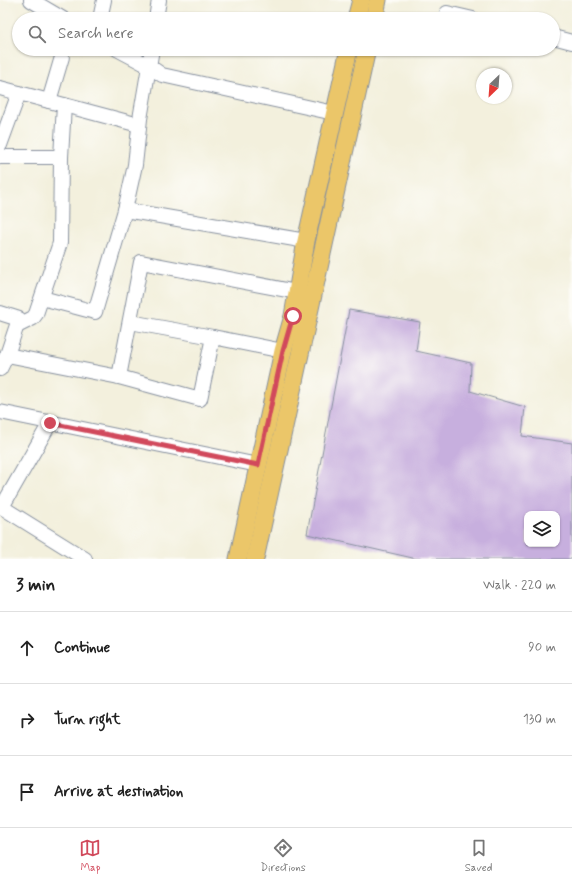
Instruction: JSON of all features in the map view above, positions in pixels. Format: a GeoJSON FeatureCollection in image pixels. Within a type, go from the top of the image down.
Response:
{"type":"FeatureCollection","features":[{"type":"Feature","properties":{"kind":"main road"},"geometry":{"type":"LineString","coordinates":[[356,12],[357,0]]}},
{"type":"Feature","properties":{"kind":"main road"},"geometry":{"type":"LineString","coordinates":[[375,12],[378,0]]}},
{"type":"Feature","properties":{"kind":"main road"},"geometry":{"type":"LineString","coordinates":[[238,559],[283,351],[293,316],[306,241],[334,113],[344,56]]}},
{"type":"Feature","properties":{"kind":"main road"},"geometry":{"type":"LineString","coordinates":[[255,559],[365,56]]}},
{"type":"Feature","properties":{"kind":"street"},"geometry":{"type":"LineString","coordinates":[[31,0],[51,12]]}},
{"type":"Feature","properties":{"kind":"street"},"geometry":{"type":"LineString","coordinates":[[101,12],[104,0]]}},
{"type":"Feature","properties":{"kind":"street"},"geometry":{"type":"LineString","coordinates":[[157,12],[159,0]]}},
{"type":"Feature","properties":{"kind":"street"},"geometry":{"type":"LineString","coordinates":[[560,39],[572,42]]}},
{"type":"Feature","properties":{"kind":"street"},"geometry":{"type":"LineString","coordinates":[[130,56],[162,75],[334,113]]}},
{"type":"Feature","properties":{"kind":"street"},"geometry":{"type":"LineString","coordinates":[[42,298],[95,312],[125,210],[135,165],[139,125],[151,56]]}},
{"type":"Feature","properties":{"kind":"street"},"geometry":{"type":"LineString","coordinates":[[49,101],[62,57]]}},
{"type":"Feature","properties":{"kind":"street"},"geometry":{"type":"LineString","coordinates":[[0,88],[139,125]]}},
{"type":"Feature","properties":{"kind":"street"},"geometry":{"type":"LineString","coordinates":[[0,144],[19,93]]}},
{"type":"Feature","properties":{"kind":"street"},"geometry":{"type":"LineString","coordinates":[[17,326],[33,318],[36,314],[60,243],[61,157],[64,105]]}},
{"type":"Feature","properties":{"kind":"street"},"geometry":{"type":"LineString","coordinates":[[0,157],[61,157]]}},
{"type":"Feature","properties":{"kind":"street"},"geometry":{"type":"LineString","coordinates":[[125,210],[306,241]]}},
{"type":"Feature","properties":{"kind":"street"},"geometry":{"type":"LineString","coordinates":[[119,377],[142,262],[297,292]]}},
{"type":"Feature","properties":{"kind":"street"},"geometry":{"type":"LineString","coordinates":[[0,313],[19,319],[7,355],[0,369]]}},
{"type":"Feature","properties":{"kind":"street"},"geometry":{"type":"LineString","coordinates":[[130,322],[283,351]]}},
{"type":"Feature","properties":{"kind":"street"},"geometry":{"type":"LineString","coordinates":[[7,355],[119,377],[200,399],[212,337]]}},
{"type":"Feature","properties":{"kind":"street"},"geometry":{"type":"LineString","coordinates":[[0,412],[258,465]]}},
{"type":"Feature","properties":{"kind":"street"},"geometry":{"type":"LineString","coordinates":[[50,423],[1,507],[85,559]]}},
{"type":"Feature","properties":{"kind":"building"},"geometry":{"type":"Polygon","coordinates":[[[349,310],[420,322],[416,351],[471,363],[470,391],[525,407],[522,436],[572,443],[572,559],[417,559],[307,534],[349,310]]]}},
{"type":"Feature","properties":{"kind":"route"},"geometry":{"type":"LineString","coordinates":[[50,423],[258,465],[283,351],[293,316]]}}]}
